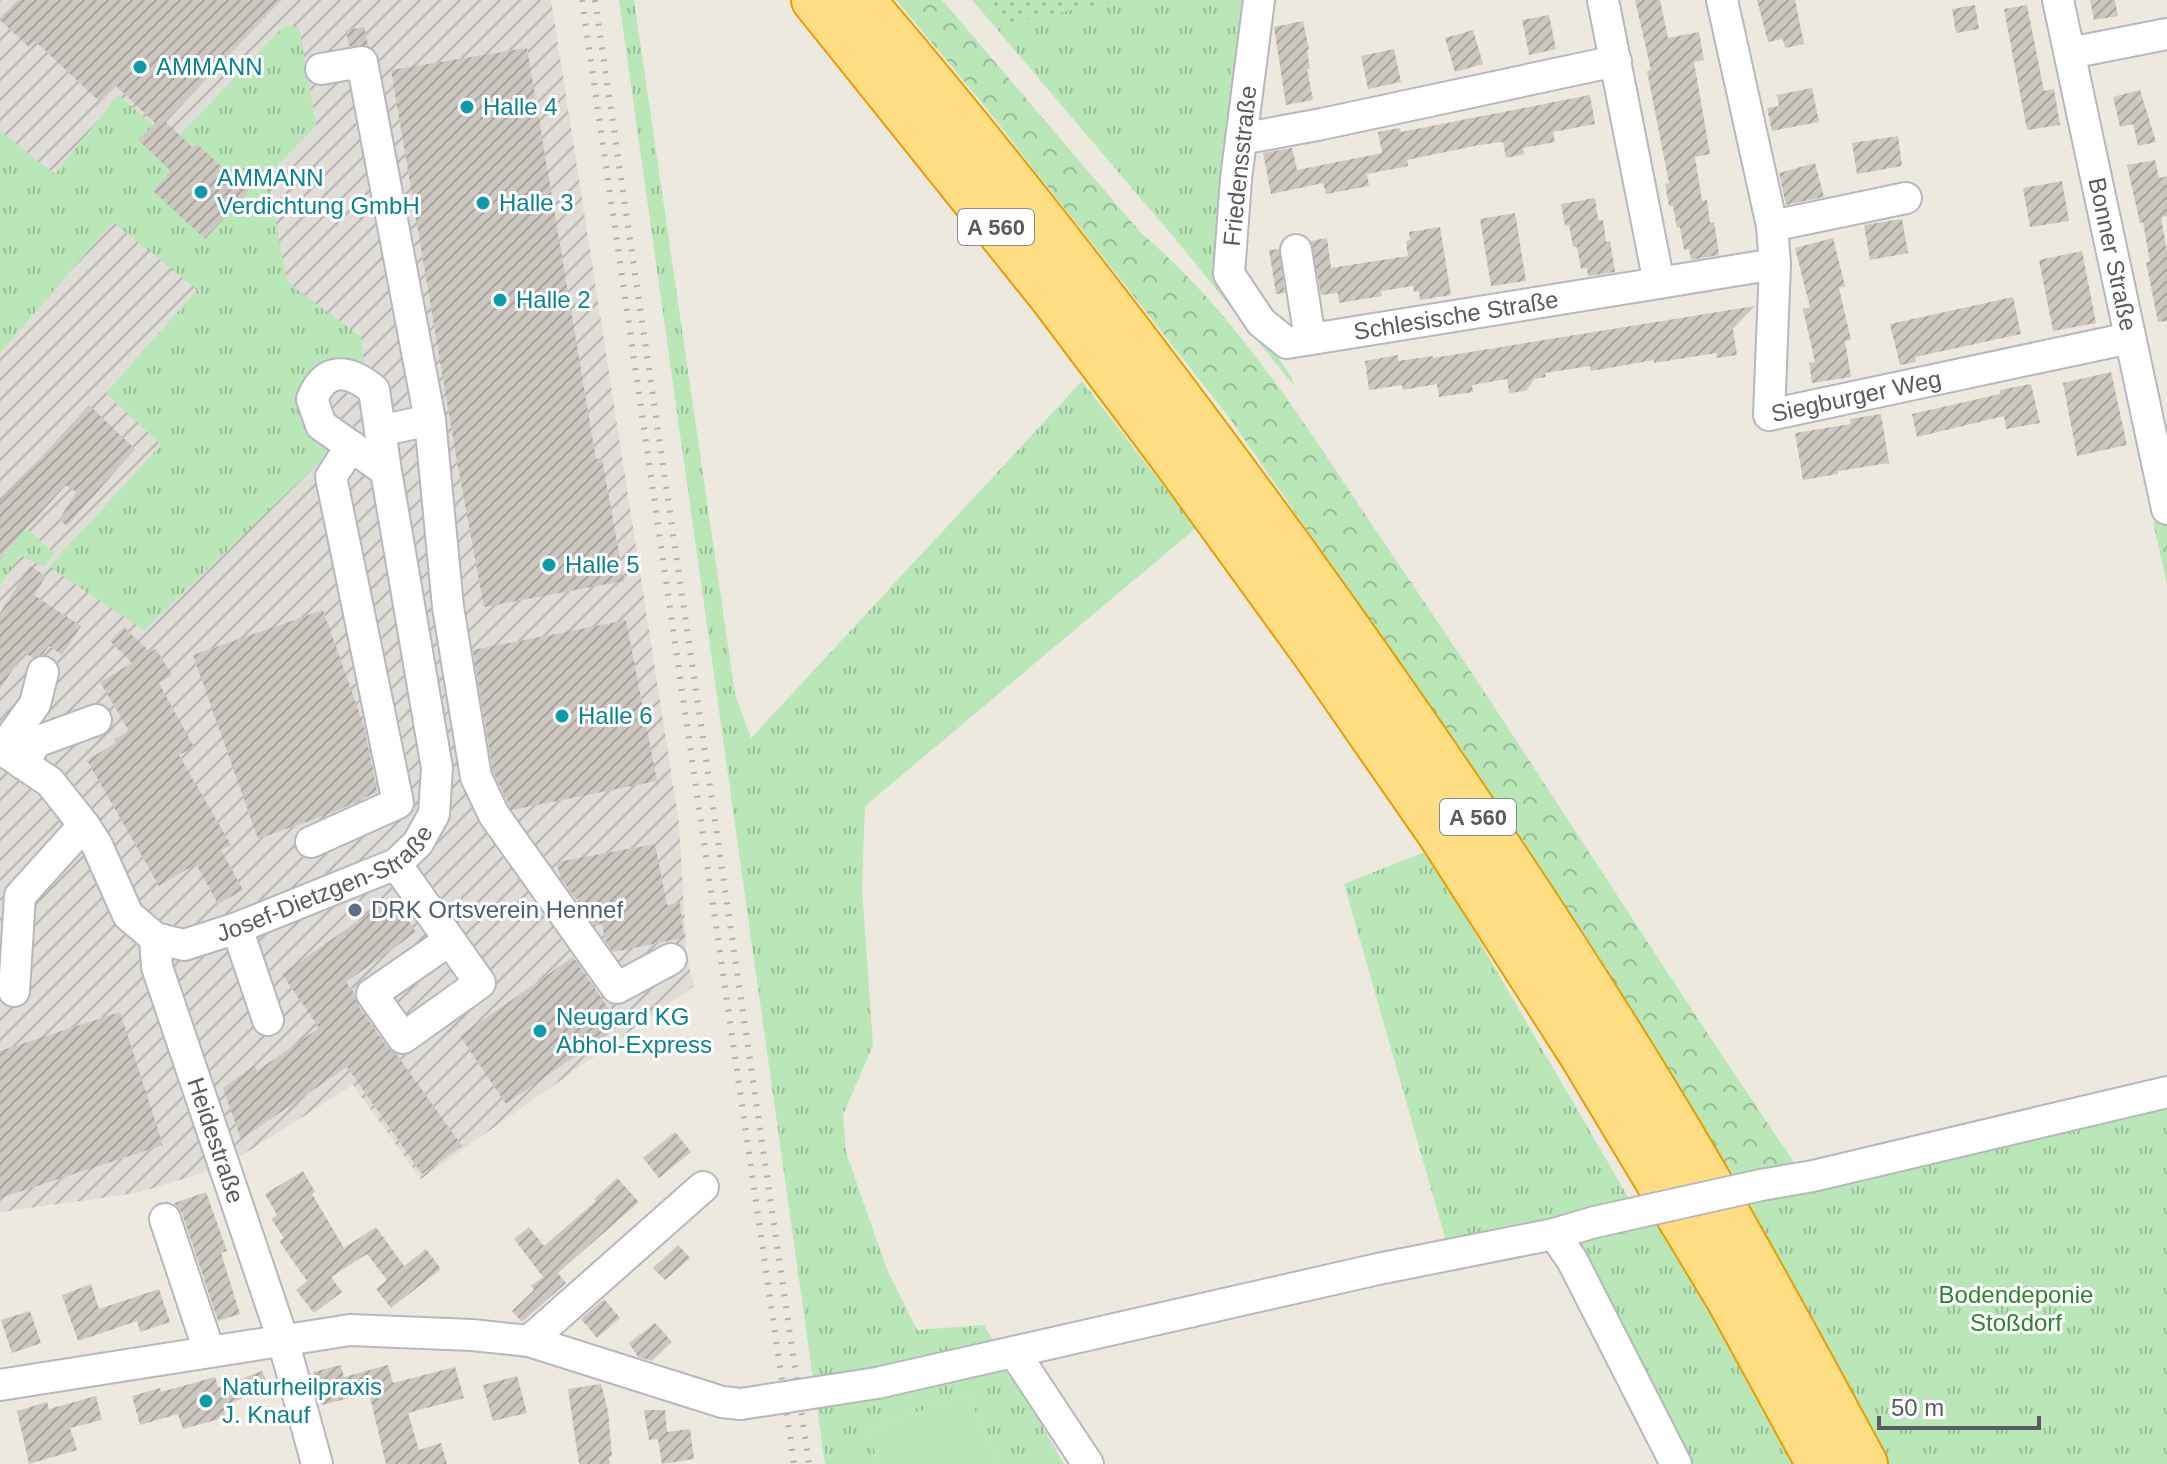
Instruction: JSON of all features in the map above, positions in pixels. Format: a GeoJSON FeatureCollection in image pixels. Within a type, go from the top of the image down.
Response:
{"type":"FeatureCollection","features":[{"type":"Feature","properties":{"kind":"highway","name":"A 560"},"geometry":{"type":"LineString","coordinates":[[814,0],[1053,298],[1165,447],[1316,655],[1441,835],[1558,1016],[1714,1273],[1819,1464]]}},
{"type":"Feature","properties":{"kind":"highway","name":"A 560"},"geometry":{"type":"LineString","coordinates":[[862,0],[959,113],[1206,433],[1472,807],[1673,1122],[1865,1464]]}},
{"type":"Feature","properties":{"kind":"street","name":"Friedensstraße"},"geometry":{"type":"LineString","coordinates":[[1259,0],[1241,139],[1229,274],[1261,322]]}},
{"type":"Feature","properties":{"kind":"street"},"geometry":{"type":"LineString","coordinates":[[1603,0],[1659,283]]}},
{"type":"Feature","properties":{"kind":"street","name":"Siegburger Weg"},"geometry":{"type":"LineString","coordinates":[[1722,0],[1772,226],[1775,264],[1769,415],[2130,338]]}},
{"type":"Feature","properties":{"kind":"street","name":"Bonner Straße"},"geometry":{"type":"LineString","coordinates":[[2058,0],[2130,338],[2155,392],[2154,451],[2167,509]]}},
{"type":"Feature","properties":{"kind":"street"},"geometry":{"type":"LineString","coordinates":[[2070,53],[2167,34]]}},
{"type":"Feature","properties":{"kind":"street"},"geometry":{"type":"LineString","coordinates":[[1241,139],[1616,61]]}},
{"type":"Feature","properties":{"kind":"street"},"geometry":{"type":"LineString","coordinates":[[321,69],[362,62],[430,420],[448,607],[476,777],[494,815],[617,988],[671,959]]}},
{"type":"Feature","properties":{"kind":"street"},"geometry":{"type":"LineString","coordinates":[[1772,226],[1906,198]]}},
{"type":"Feature","properties":{"kind":"street"},"geometry":{"type":"LineString","coordinates":[[1296,250],[1310,339]]}},
{"type":"Feature","properties":{"kind":"street","name":"Schlesische Straße"},"geometry":{"type":"LineString","coordinates":[[1261,322],[1287,343],[1775,264]]}},
{"type":"Feature","properties":{"kind":"street","name":"Josef-Dietzgen-Straße"},"geometry":{"type":"LineString","coordinates":[[155,938],[184,945],[237,928],[396,864],[418,843],[434,814],[437,768],[374,390],[347,373],[327,378],[317,387],[312,399],[321,425],[386,471]]}},
{"type":"Feature","properties":{"kind":"street"},"geometry":{"type":"LineString","coordinates":[[380,431],[430,420]]}},
{"type":"Feature","properties":{"kind":"street"},"geometry":{"type":"LineString","coordinates":[[311,842],[398,803],[331,477],[351,446]]}},
{"type":"Feature","properties":{"kind":"street"},"geometry":{"type":"LineString","coordinates":[[363,639],[448,607]]}},
{"type":"Feature","properties":{"kind":"street"},"geometry":{"type":"LineString","coordinates":[[8,754],[35,704],[43,672]]}},
{"type":"Feature","properties":{"kind":"street"},"geometry":{"type":"LineString","coordinates":[[424,690],[462,684]]}},
{"type":"Feature","properties":{"kind":"street"},"geometry":{"type":"LineString","coordinates":[[8,754],[96,720]]}},
{"type":"Feature","properties":{"kind":"street"},"geometry":{"type":"LineString","coordinates":[[8,754],[50,782],[97,845],[128,915],[155,938]]}},
{"type":"Feature","properties":{"kind":"street"},"geometry":{"type":"LineString","coordinates":[[437,783],[476,777]]}},
{"type":"Feature","properties":{"kind":"street"},"geometry":{"type":"LineString","coordinates":[[14,991],[20,896],[84,825]]}},
{"type":"Feature","properties":{"kind":"street"},"geometry":{"type":"LineString","coordinates":[[396,864],[450,940]]}},
{"type":"Feature","properties":{"kind":"street"},"geometry":{"type":"LineString","coordinates":[[237,928],[268,1020]]}},
{"type":"Feature","properties":{"kind":"street","name":"Heidestraße"},"geometry":{"type":"LineString","coordinates":[[155,938],[157,967],[283,1340],[317,1464]]}},
{"type":"Feature","properties":{"kind":"street"},"geometry":{"type":"LineString","coordinates":[[0,1385],[350,1330],[472,1335],[529,1341],[722,1402],[741,1404],[877,1383],[1378,1269],[1554,1234],[1595,1222],[1813,1176],[2167,1092]]}},
{"type":"Feature","properties":{"kind":"street"},"geometry":{"type":"LineString","coordinates":[[529,1341],[703,1187]]}},
{"type":"Feature","properties":{"kind":"street"},"geometry":{"type":"LineString","coordinates":[[165,1219],[209,1351]]}},
{"type":"Feature","properties":{"kind":"street"},"geometry":{"type":"LineString","coordinates":[[1554,1234],[1572,1260],[1676,1464]]}},
{"type":"Feature","properties":{"kind":"street"},"geometry":{"type":"LineString","coordinates":[[1014,1352],[1088,1464]]}},
{"type":"Feature","properties":{"kind":"shaded area"},"geometry":{"type":"Polygon","coordinates":[[[0,0],[551,0],[679,823],[687,959],[694,986],[421,1179],[353,1085],[225,1166],[137,1193],[0,1212],[0,0]]]}},
{"type":"Feature","properties":{"kind":"green space"},"geometry":{"type":"Polygon","coordinates":[[[619,0],[634,0],[735,694],[751,738],[1082,381],[1196,528],[865,806],[862,888],[873,1045],[843,1115],[846,1152],[886,1267],[917,1330],[984,1325],[1064,1464],[998,1464],[967,1394],[869,1430],[878,1464],[825,1464],[619,0]]]}},
{"type":"Feature","properties":{"kind":"green space"},"geometry":{"type":"Polygon","coordinates":[[[896,0],[942,0],[1141,233],[1212,303],[1275,382],[1441,626],[1796,1165],[1733,1176],[1495,801],[1231,420],[979,99],[896,0]]]}},
{"type":"Feature","properties":{"kind":"green space"},"geometry":{"type":"Polygon","coordinates":[[[972,0],[991,0],[1009,22],[1117,0],[1245,0],[1219,271],[1292,378],[1295,387],[1182,247],[972,0]]]}},
{"type":"Feature","properties":{"kind":"green space"},"geometry":{"type":"Polygon","coordinates":[[[991,0],[1122,0],[1009,23],[991,0]]]}},
{"type":"Feature","properties":{"kind":"green space"},"geometry":{"type":"Polygon","coordinates":[[[284,26],[299,27],[316,125],[267,176],[287,282],[361,337],[364,363],[331,360],[310,375],[299,396],[335,447],[144,630],[49,567],[161,445],[106,393],[197,290],[113,222],[0,353],[0,131],[55,174],[118,95],[173,142],[284,26]]]}},
{"type":"Feature","properties":{"kind":"green space"},"geometry":{"type":"Polygon","coordinates":[[[2167,520],[2167,584],[2153,522],[2167,520]]]}},
{"type":"Feature","properties":{"kind":"green space"},"geometry":{"type":"Polygon","coordinates":[[[18,521],[55,554],[44,567],[20,555],[0,585],[0,560],[12,546],[3,537],[18,521]]]}},
{"type":"Feature","properties":{"kind":"green space"},"geometry":{"type":"Polygon","coordinates":[[[1427,851],[1631,1202],[1446,1241],[1344,884],[1427,851]]]}},
{"type":"Feature","properties":{"kind":"green space","name":"Bodendeponie Stoßdorf"},"geometry":{"type":"Polygon","coordinates":[[[2167,1104],[2167,1464],[1675,1464],[1578,1247],[1592,1235],[2167,1104]]]}},
{"type":"Feature","properties":{"kind":"green space"},"geometry":{"type":"Polygon","coordinates":[[[967,1394],[998,1464],[878,1464],[869,1430],[967,1394]]]}},
{"type":"Feature","properties":{"kind":"building","name":"AMMANN"},"geometry":{"type":"Polygon","coordinates":[[[19,0],[281,0],[166,122],[193,148],[197,144],[249,192],[205,239],[153,191],[171,171],[138,140],[155,123],[116,86],[100,102],[35,41],[29,47],[0,20],[19,0]]]}},
{"type":"Feature","properties":{"kind":"building"},"geometry":{"type":"Polygon","coordinates":[[[1635,0],[1660,0],[1668,38],[1699,32],[1704,60],[1694,62],[1710,154],[1695,157],[1702,201],[1707,200],[1710,223],[1714,222],[1719,255],[1691,260],[1689,249],[1684,250],[1673,206],[1669,206],[1665,184],[1669,183],[1647,71],[1651,70],[1635,0]]]}},
{"type":"Feature","properties":{"kind":"building"},"geometry":{"type":"Polygon","coordinates":[[[1757,0],[1795,0],[1804,44],[1785,48],[1783,39],[1768,42],[1757,0]]]}},
{"type":"Feature","properties":{"kind":"building"},"geometry":{"type":"Polygon","coordinates":[[[2090,0],[2115,0],[2118,16],[2094,20],[2090,0]]]}},
{"type":"Feature","properties":{"kind":"building"},"geometry":{"type":"Polygon","coordinates":[[[1975,5],[1979,29],[1956,33],[1952,9],[1975,5]]]}},
{"type":"Feature","properties":{"kind":"building"},"geometry":{"type":"Polygon","coordinates":[[[2027,5],[2044,91],[2054,89],[2060,125],[2027,130],[2004,9],[2027,5]]]}},
{"type":"Feature","properties":{"kind":"building"},"geometry":{"type":"Polygon","coordinates":[[[1549,15],[1556,49],[1529,55],[1522,20],[1549,15]]]}},
{"type":"Feature","properties":{"kind":"building"},"geometry":{"type":"Polygon","coordinates":[[[1303,21],[1309,49],[1310,69],[1307,69],[1313,100],[1286,105],[1274,27],[1303,21]]]}},
{"type":"Feature","properties":{"kind":"building"},"geometry":{"type":"Polygon","coordinates":[[[364,27],[368,45],[349,46],[346,30],[364,27]]]}},
{"type":"Feature","properties":{"kind":"building"},"geometry":{"type":"Polygon","coordinates":[[[1473,30],[1483,64],[1455,72],[1445,38],[1473,30]]]}},
{"type":"Feature","properties":{"kind":"building"},"geometry":{"type":"Polygon","coordinates":[[[527,48],[596,459],[602,458],[624,581],[484,607],[391,70],[527,48]]]}},
{"type":"Feature","properties":{"kind":"building"},"geometry":{"type":"Polygon","coordinates":[[[1394,49],[1401,82],[1368,89],[1361,56],[1394,49]]]}},
{"type":"Feature","properties":{"kind":"building"},"geometry":{"type":"Polygon","coordinates":[[[1812,88],[1819,122],[1772,131],[1767,108],[1779,106],[1777,95],[1812,88]]]}},
{"type":"Feature","properties":{"kind":"building"},"geometry":{"type":"Polygon","coordinates":[[[2140,90],[2156,142],[2138,146],[2133,124],[2120,127],[2113,97],[2140,90]]]}},
{"type":"Feature","properties":{"kind":"building"},"geometry":{"type":"Polygon","coordinates":[[[1590,95],[1595,124],[1553,132],[1555,142],[1523,148],[1524,154],[1506,158],[1503,142],[1479,145],[1407,160],[1408,166],[1367,174],[1369,186],[1326,194],[1323,183],[1271,194],[1263,153],[1292,148],[1297,170],[1382,153],[1378,132],[1400,128],[1401,132],[1590,95]]]}},
{"type":"Feature","properties":{"kind":"building"},"geometry":{"type":"Polygon","coordinates":[[[1898,136],[1902,166],[1857,174],[1852,143],[1898,136]]]}},
{"type":"Feature","properties":{"kind":"building"},"geometry":{"type":"Polygon","coordinates":[[[2155,160],[2159,178],[2167,176],[2167,216],[2162,217],[2162,223],[2167,252],[2167,321],[2158,322],[2146,262],[2150,262],[2143,222],[2140,223],[2127,165],[2155,160]]]}},
{"type":"Feature","properties":{"kind":"building"},"geometry":{"type":"Polygon","coordinates":[[[1815,163],[1824,197],[1786,205],[1779,173],[1815,163]]]}},
{"type":"Feature","properties":{"kind":"building"},"geometry":{"type":"Polygon","coordinates":[[[2062,181],[2069,221],[2030,227],[2023,188],[2062,181]]]}},
{"type":"Feature","properties":{"kind":"building"},"geometry":{"type":"Polygon","coordinates":[[[1595,198],[1598,220],[1603,220],[1606,242],[1610,241],[1615,272],[1588,276],[1587,268],[1581,269],[1569,225],[1565,226],[1561,204],[1595,198]]]}},
{"type":"Feature","properties":{"kind":"building"},"geometry":{"type":"Polygon","coordinates":[[[1515,213],[1526,281],[1491,286],[1480,219],[1515,213]]]}},
{"type":"Feature","properties":{"kind":"building"},"geometry":{"type":"Polygon","coordinates":[[[1902,219],[1908,253],[1870,260],[1864,225],[1902,219]]]}},
{"type":"Feature","properties":{"kind":"building"},"geometry":{"type":"Polygon","coordinates":[[[1440,227],[1451,295],[1420,300],[1419,291],[1414,292],[1413,286],[1381,291],[1382,296],[1339,303],[1338,293],[1321,295],[1311,241],[1327,238],[1331,268],[1408,256],[1406,241],[1410,240],[1409,232],[1440,227]]]}},
{"type":"Feature","properties":{"kind":"building"},"geometry":{"type":"Polygon","coordinates":[[[1833,238],[1845,286],[1839,288],[1851,340],[1845,341],[1851,377],[1812,383],[1809,363],[1815,362],[1803,309],[1810,307],[1795,248],[1833,238]]]}},
{"type":"Feature","properties":{"kind":"building"},"geometry":{"type":"Polygon","coordinates":[[[1279,249],[1285,293],[1276,294],[1269,250],[1279,249]]]}},
{"type":"Feature","properties":{"kind":"building"},"geometry":{"type":"Polygon","coordinates":[[[2082,251],[2096,323],[2053,331],[2039,260],[2082,251]]]}},
{"type":"Feature","properties":{"kind":"building"},"geometry":{"type":"Polygon","coordinates":[[[2013,297],[2021,334],[1915,357],[1916,362],[1900,365],[1890,324],[2013,297]]]}},
{"type":"Feature","properties":{"kind":"building"},"geometry":{"type":"Polygon","coordinates":[[[1755,306],[1733,329],[1737,355],[1717,358],[1716,353],[1591,371],[1590,366],[1545,373],[1546,377],[1534,379],[1526,391],[1509,393],[1507,379],[1472,385],[1473,392],[1439,397],[1437,384],[1403,390],[1402,385],[1369,390],[1365,361],[1398,355],[1398,361],[1433,358],[1755,306]]]}},
{"type":"Feature","properties":{"kind":"building"},"geometry":{"type":"Polygon","coordinates":[[[2111,372],[2127,445],[2077,456],[2063,383],[2111,372]]]}},
{"type":"Feature","properties":{"kind":"building"},"geometry":{"type":"Polygon","coordinates":[[[2031,384],[2040,423],[2006,429],[2004,416],[1917,437],[1912,414],[2031,384]]]}},
{"type":"Feature","properties":{"kind":"building"},"geometry":{"type":"Polygon","coordinates":[[[89,405],[135,449],[67,526],[59,520],[76,492],[66,485],[0,557],[0,502],[89,405]]]}},
{"type":"Feature","properties":{"kind":"building"},"geometry":{"type":"Polygon","coordinates":[[[1881,414],[1889,463],[1803,480],[1795,433],[1851,424],[1850,419],[1881,414]]]}},
{"type":"Feature","properties":{"kind":"building"},"geometry":{"type":"Polygon","coordinates":[[[30,566],[46,576],[34,595],[81,626],[62,655],[49,646],[43,654],[33,658],[24,652],[0,689],[0,613],[30,566]]]}},
{"type":"Feature","properties":{"kind":"building"},"geometry":{"type":"Polygon","coordinates":[[[323,610],[364,726],[377,792],[334,812],[258,839],[193,655],[323,610]]]}},
{"type":"Feature","properties":{"kind":"building","name":"Halle 6"},"geometry":{"type":"Polygon","coordinates":[[[626,620],[657,781],[512,810],[493,772],[473,650],[626,620]]]}},
{"type":"Feature","properties":{"kind":"building"},"geometry":{"type":"Polygon","coordinates":[[[124,627],[150,652],[156,649],[172,675],[159,683],[194,747],[179,755],[231,845],[221,850],[243,890],[218,904],[196,864],[159,886],[87,760],[116,743],[114,739],[129,731],[100,682],[132,663],[110,641],[124,627]]]}},
{"type":"Feature","properties":{"kind":"building"},"geometry":{"type":"Polygon","coordinates":[[[655,844],[667,905],[680,903],[684,938],[613,952],[605,940],[602,924],[594,925],[579,898],[576,899],[560,877],[557,862],[655,844]]]}},
{"type":"Feature","properties":{"kind":"building","name":"DRK Ortsverein Hennef"},"geometry":{"type":"Polygon","coordinates":[[[392,897],[416,932],[346,982],[357,1004],[388,1048],[397,1055],[462,1146],[422,1174],[347,1067],[241,1139],[223,1088],[254,1066],[257,1071],[319,1028],[282,974],[392,897]]]}},
{"type":"Feature","properties":{"kind":"building","name":"Neugard KG Abhol-Express"},"geometry":{"type":"Polygon","coordinates":[[[573,957],[620,1025],[506,1104],[460,1036],[573,957]]]}},
{"type":"Feature","properties":{"kind":"building"},"geometry":{"type":"Polygon","coordinates":[[[120,1012],[163,1145],[0,1198],[0,1051],[120,1012]]]}},
{"type":"Feature","properties":{"kind":"building"},"geometry":{"type":"Polygon","coordinates":[[[675,1132],[691,1152],[659,1178],[643,1158],[675,1132]]]}},
{"type":"Feature","properties":{"kind":"building"},"geometry":{"type":"Polygon","coordinates":[[[303,1171],[315,1192],[312,1194],[344,1248],[376,1227],[404,1266],[426,1249],[441,1269],[391,1308],[376,1289],[387,1280],[367,1254],[331,1277],[342,1292],[314,1313],[296,1290],[307,1281],[279,1241],[284,1238],[271,1219],[277,1215],[265,1194],[303,1171]]]}},
{"type":"Feature","properties":{"kind":"building"},"geometry":{"type":"Polygon","coordinates":[[[617,1178],[639,1202],[558,1273],[566,1283],[522,1322],[512,1311],[534,1290],[531,1286],[543,1277],[514,1239],[529,1227],[544,1246],[596,1201],[594,1199],[617,1178]]]}},
{"type":"Feature","properties":{"kind":"building"},"geometry":{"type":"Polygon","coordinates":[[[206,1192],[227,1251],[221,1253],[240,1314],[218,1321],[182,1213],[174,1203],[206,1192]]]}},
{"type":"Feature","properties":{"kind":"building"},"geometry":{"type":"Polygon","coordinates":[[[678,1245],[690,1258],[665,1280],[653,1268],[678,1245]]]}},
{"type":"Feature","properties":{"kind":"building"},"geometry":{"type":"Polygon","coordinates":[[[91,1284],[99,1309],[159,1289],[170,1322],[140,1332],[137,1321],[78,1341],[62,1295],[91,1284]]]}},
{"type":"Feature","properties":{"kind":"building"},"geometry":{"type":"Polygon","coordinates":[[[604,1299],[620,1318],[597,1338],[581,1319],[604,1299]]]}},
{"type":"Feature","properties":{"kind":"building"},"geometry":{"type":"Polygon","coordinates":[[[30,1311],[41,1343],[12,1353],[1,1320],[30,1311]]]}},
{"type":"Feature","properties":{"kind":"building"},"geometry":{"type":"Polygon","coordinates":[[[655,1323],[672,1342],[652,1361],[638,1357],[629,1343],[655,1323]]]}},
{"type":"Feature","properties":{"kind":"building"},"geometry":{"type":"Polygon","coordinates":[[[341,1365],[344,1377],[388,1365],[393,1383],[455,1367],[464,1398],[408,1413],[419,1450],[441,1443],[447,1464],[386,1464],[369,1393],[322,1405],[313,1372],[341,1365]]]}},
{"type":"Feature","properties":{"kind":"building"},"geometry":{"type":"Polygon","coordinates":[[[262,1371],[269,1388],[223,1406],[226,1417],[183,1429],[178,1414],[140,1425],[132,1396],[160,1388],[161,1392],[215,1377],[218,1388],[262,1371]]]}},
{"type":"Feature","properties":{"kind":"building"},"geometry":{"type":"Polygon","coordinates":[[[517,1376],[527,1413],[493,1421],[483,1385],[517,1376]]]}},
{"type":"Feature","properties":{"kind":"building"},"geometry":{"type":"Polygon","coordinates":[[[601,1384],[608,1411],[610,1464],[579,1464],[568,1389],[601,1384]]]}},
{"type":"Feature","properties":{"kind":"building"},"geometry":{"type":"Polygon","coordinates":[[[96,1396],[102,1420],[70,1428],[77,1450],[29,1464],[17,1411],[47,1402],[49,1409],[96,1396]]]}},
{"type":"Feature","properties":{"kind":"building"},"geometry":{"type":"Polygon","coordinates":[[[644,1410],[665,1410],[667,1432],[690,1429],[694,1459],[662,1464],[658,1439],[649,1440],[644,1410]]]}},
{"type":"Feature","properties":{"kind":"railway"},"geometry":{"type":"LineString","coordinates":[[582,0],[794,1464]]}},
{"type":"Feature","properties":{"kind":"railway"},"geometry":{"type":"LineString","coordinates":[[595,0],[809,1464]]}},
{"type":"Feature","properties":{"kind":"place","name":"AMMANN"},"geometry":{"type":"Point","coordinates":[140,67]}},
{"type":"Feature","properties":{"kind":"place","name":"Halle 4"},"geometry":{"type":"Point","coordinates":[467,107]}},
{"type":"Feature","properties":{"kind":"place","name":"AMMANN Verdichtung GmbH"},"geometry":{"type":"Point","coordinates":[201,192]}},
{"type":"Feature","properties":{"kind":"place","name":"Halle 3"},"geometry":{"type":"Point","coordinates":[483,203]}},
{"type":"Feature","properties":{"kind":"place","name":"Halle 2"},"geometry":{"type":"Point","coordinates":[500,300]}},
{"type":"Feature","properties":{"kind":"place","name":"Halle 5"},"geometry":{"type":"Point","coordinates":[549,565]}},
{"type":"Feature","properties":{"kind":"place","name":"Halle 6"},"geometry":{"type":"Point","coordinates":[562,716]}},
{"type":"Feature","properties":{"kind":"place","name":"DRK Ortsverein Hennef"},"geometry":{"type":"Point","coordinates":[355,910]}},
{"type":"Feature","properties":{"kind":"place","name":"Neugard KG Abhol-Express"},"geometry":{"type":"Point","coordinates":[540,1031]}},
{"type":"Feature","properties":{"kind":"place","name":"Naturheilpraxis J. Knauf"},"geometry":{"type":"Point","coordinates":[206,1401]}}]}
